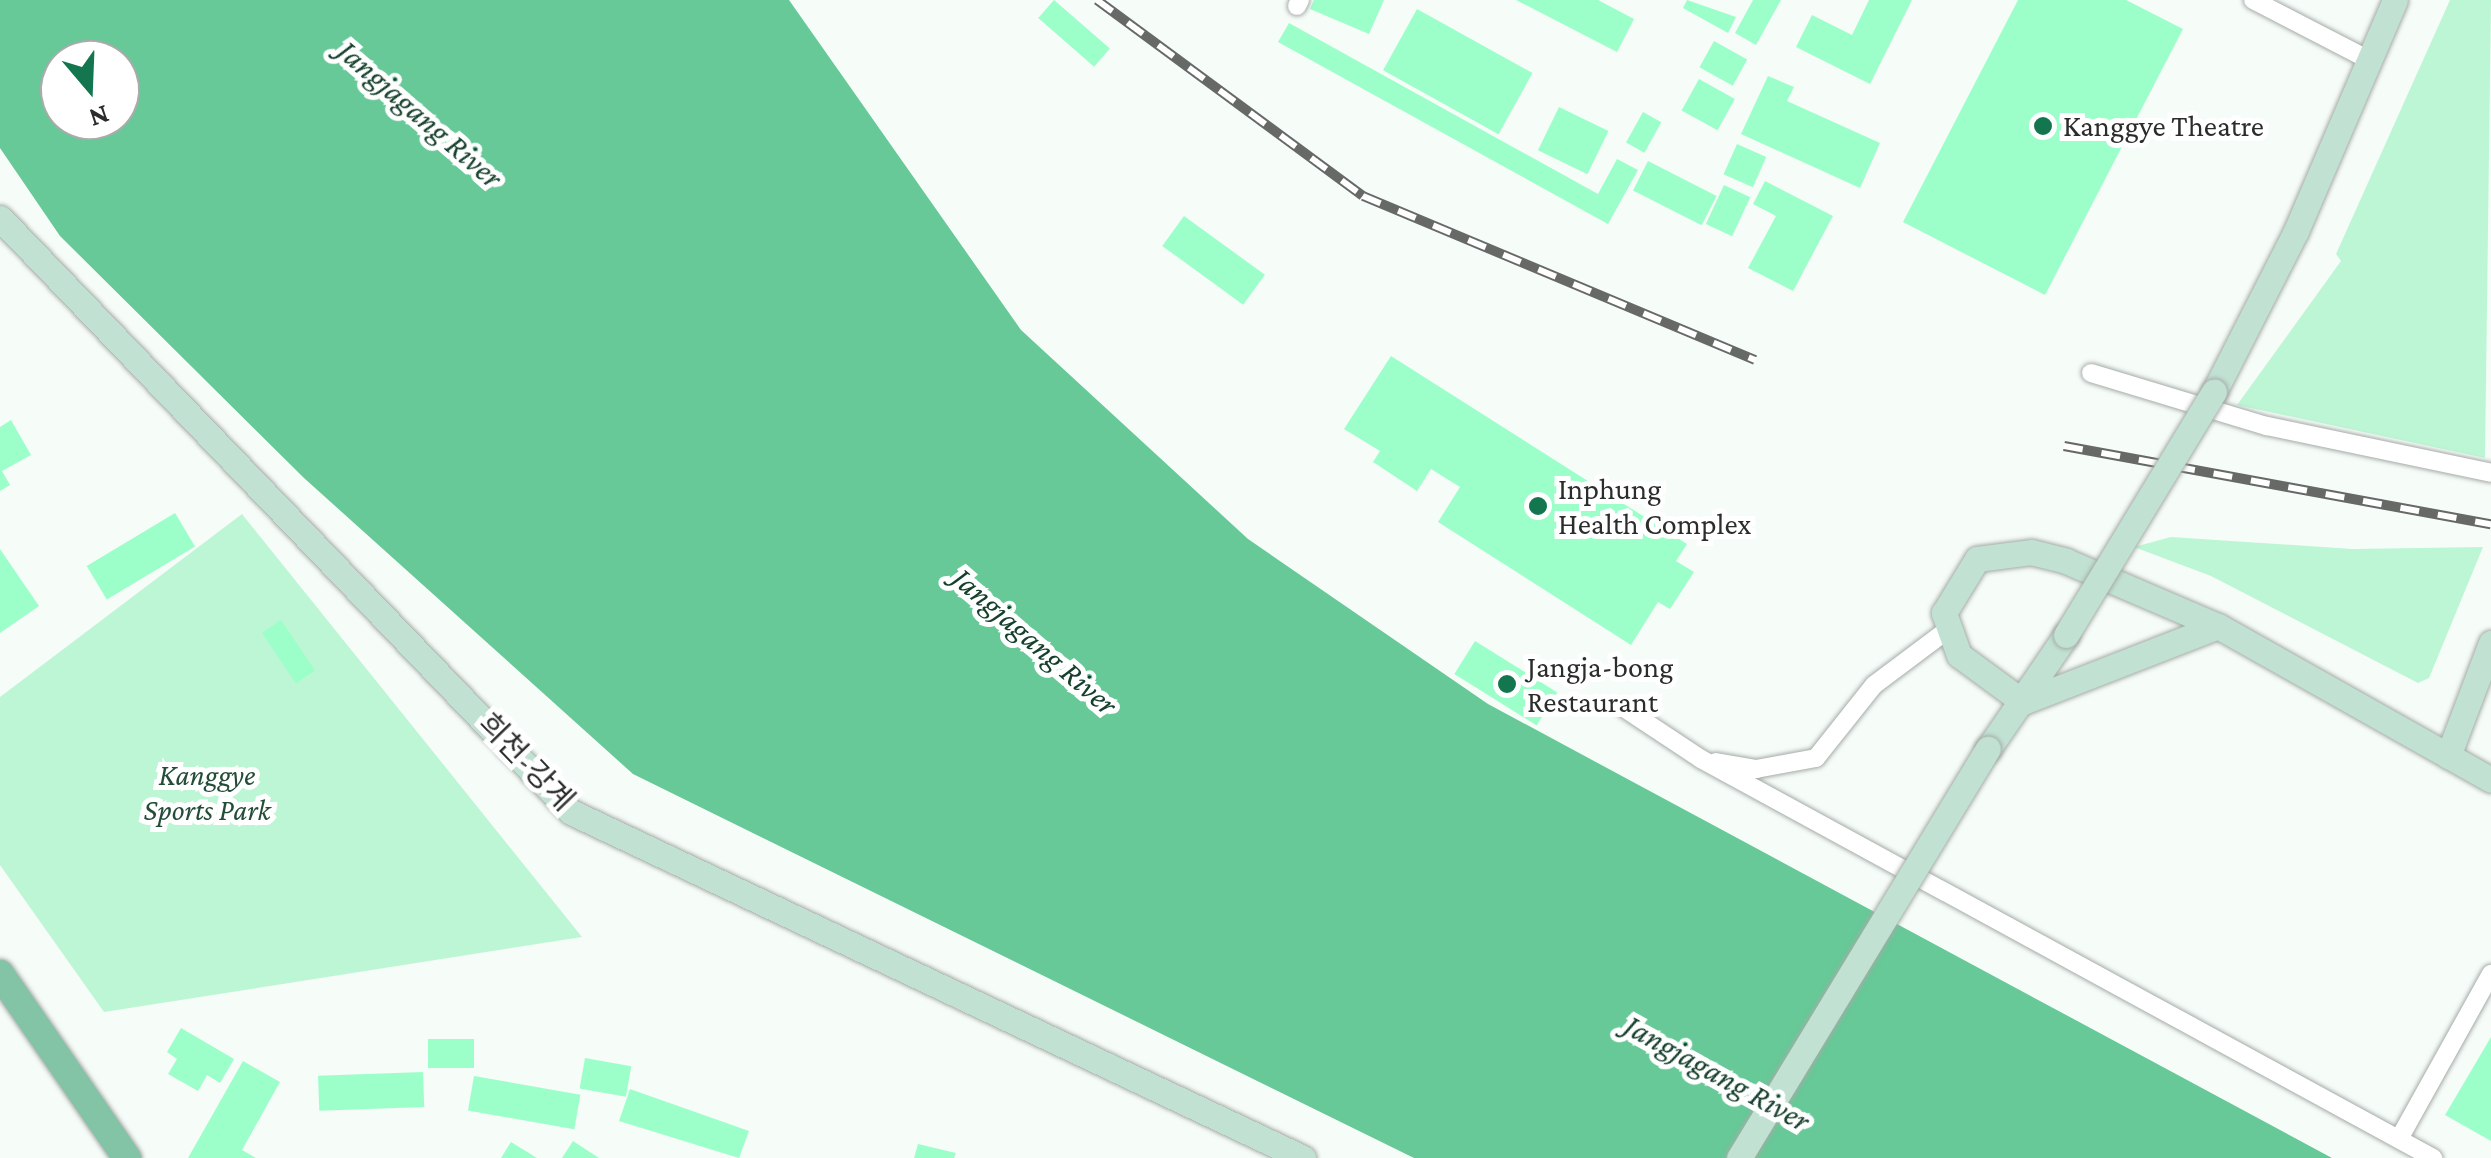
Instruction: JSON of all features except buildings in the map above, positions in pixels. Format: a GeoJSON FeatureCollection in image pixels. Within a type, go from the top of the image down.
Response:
{"type":"FeatureCollection","features":[{"type":"Feature","properties":{"kind":"main road"},"geometry":{"type":"LineString","coordinates":[[1739,1158],[1988,750],[2066,635],[2214,392],[2394,0]]}},
{"type":"Feature","properties":{"kind":"main road","name":"희천-강계"},"geometry":{"type":"LineString","coordinates":[[0,218],[571,812],[1302,1158]]}},
{"type":"Feature","properties":{"kind":"main road"},"geometry":{"type":"LineString","coordinates":[[2023,702],[1979,674],[1946,632],[1958,578],[1977,559],[2007,552],[2066,561],[2218,626],[2491,780]]}},
{"type":"Feature","properties":{"kind":"main road"},"geometry":{"type":"LineString","coordinates":[[2023,702],[2218,626]]}},
{"type":"Feature","properties":{"kind":"main road"},"geometry":{"type":"LineString","coordinates":[[2448,756],[2491,642]]}},
{"type":"Feature","properties":{"kind":"main road"},"geometry":{"type":"LineString","coordinates":[[0,974],[127,1158]]}},
{"type":"Feature","properties":{"kind":"street"},"geometry":{"type":"LineString","coordinates":[[2253,0],[2369,60]]}},
{"type":"Feature","properties":{"kind":"street"},"geometry":{"type":"LineString","coordinates":[[2091,373],[2267,426],[2491,473]]}},
{"type":"Feature","properties":{"kind":"street"},"geometry":{"type":"LineString","coordinates":[[1701,759],[1756,769],[1816,758],[1874,685],[1946,632]]}},
{"type":"Feature","properties":{"kind":"street"},"geometry":{"type":"LineString","coordinates":[[1624,708],[1701,759],[2434,1158]]}},
{"type":"Feature","properties":{"kind":"street"},"geometry":{"type":"LineString","coordinates":[[2399,1139],[2491,974]]}},
{"type":"Feature","properties":{"kind":"green space"},"geometry":{"type":"Polygon","coordinates":[[[2450,0],[2491,0],[2485,458],[2237,405],[2341,261],[2336,254],[2450,0]]]}},
{"type":"Feature","properties":{"kind":"green space","name":"Kanggye Sports Park"},"geometry":{"type":"Polygon","coordinates":[[[242,514],[582,937],[104,1012],[0,865],[0,697],[242,514]]]}},
{"type":"Feature","properties":{"kind":"green space"},"geometry":{"type":"Polygon","coordinates":[[[2171,537],[2352,549],[2483,547],[2429,678],[2418,683],[2211,576],[2134,547],[2171,537]]]}},
{"type":"Feature","properties":{"kind":"water","name":"Jangjagang River"},"geometry":{"type":"Polygon","coordinates":[[[0,0],[789,0],[1021,330],[1248,539],[1488,704],[2332,1158],[1414,1158],[633,774],[304,478],[60,236],[0,148],[0,0]]]}},
{"type":"Feature","properties":{"kind":"railway"},"geometry":{"type":"LineString","coordinates":[[1097,0],[1363,196],[1755,360]]}},
{"type":"Feature","properties":{"kind":"railway"},"geometry":{"type":"LineString","coordinates":[[2064,446],[2491,524]]}},
{"type":"Feature","properties":{"kind":"place","name":"Kanggye Theatre"},"geometry":{"type":"Point","coordinates":[2043,126]}},
{"type":"Feature","properties":{"kind":"place","name":"Inphung Health Complex"},"geometry":{"type":"Point","coordinates":[1538,506]}},
{"type":"Feature","properties":{"kind":"place","name":"Jangja-bong Restaurant"},"geometry":{"type":"Point","coordinates":[1507,684]}}]}
